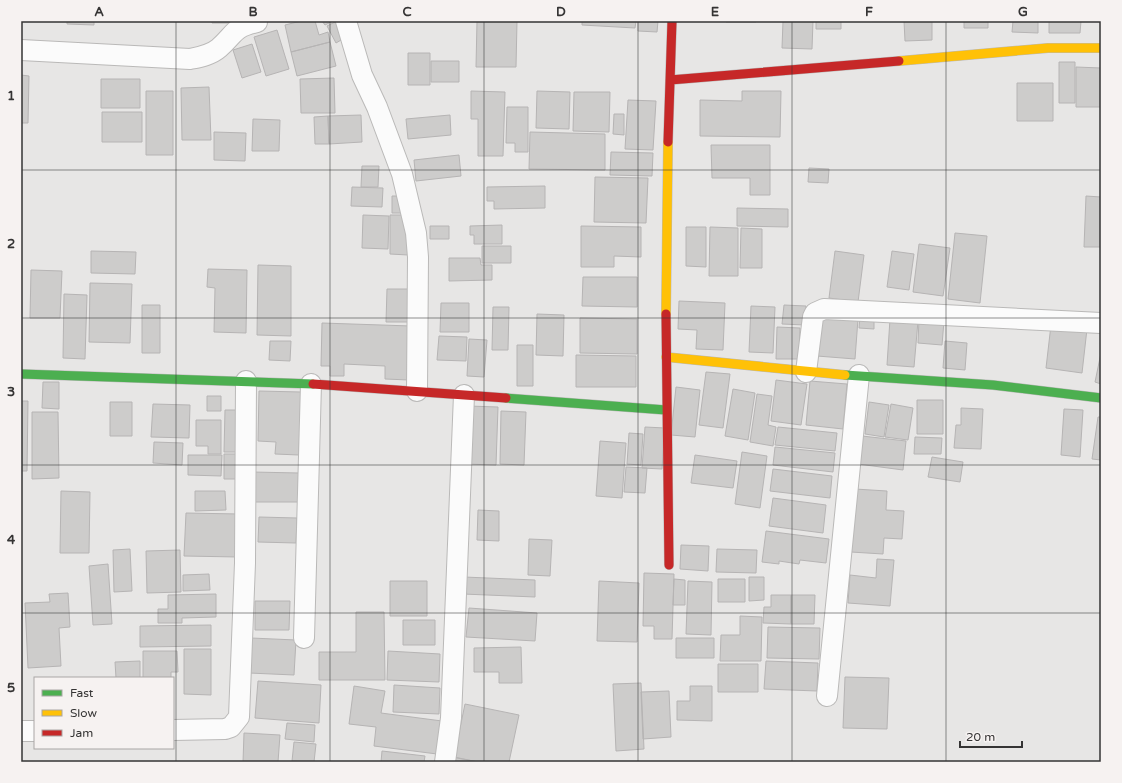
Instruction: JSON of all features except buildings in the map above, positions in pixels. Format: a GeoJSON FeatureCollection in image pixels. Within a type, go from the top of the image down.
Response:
{"type":"FeatureCollection","features":[{"type":"Feature","properties":{"kind":"street"},"geometry":{"type":"LineString","coordinates":[[346,21],[362,75],[377,107],[402,174],[416,233],[418,257],[417,390]]}},
{"type":"Feature","properties":{"kind":"street"},"geometry":{"type":"LineString","coordinates":[[669,565],[666,357],[672,21]]}},
{"type":"Feature","properties":{"kind":"street"},"geometry":{"type":"LineString","coordinates":[[21,50],[190,59],[205,56],[219,48],[234,31],[242,25],[257,22]]}},
{"type":"Feature","properties":{"kind":"street"},"geometry":{"type":"LineString","coordinates":[[670,80],[1048,48],[1101,48]]}},
{"type":"Feature","properties":{"kind":"street"},"geometry":{"type":"LineString","coordinates":[[806,372],[815,313],[824,309],[1101,323]]}},
{"type":"Feature","properties":{"kind":"street"},"geometry":{"type":"LineString","coordinates":[[666,357],[806,372],[993,385],[1101,398]]}},
{"type":"Feature","properties":{"kind":"street"},"geometry":{"type":"LineString","coordinates":[[21,374],[311,384],[417,390],[464,395],[666,410]]}},
{"type":"Feature","properties":{"kind":"street"},"geometry":{"type":"LineString","coordinates":[[827,696],[860,375]]}},
{"type":"Feature","properties":{"kind":"street"},"geometry":{"type":"LineString","coordinates":[[174,730],[225,730],[231,727],[239,717],[245,563],[246,381]]}},
{"type":"Feature","properties":{"kind":"street"},"geometry":{"type":"LineString","coordinates":[[304,638],[311,384]]}},
{"type":"Feature","properties":{"kind":"street"},"geometry":{"type":"LineString","coordinates":[[445,762],[451,718],[464,395]]}},
{"type":"Feature","properties":{"kind":"street"},"geometry":{"type":"LineString","coordinates":[[21,731],[34,731]]}},
{"type":"Feature","properties":{"kind":"traffic: fast"},"geometry":{"type":"LineString","coordinates":[[21,374],[313,384]]}},
{"type":"Feature","properties":{"kind":"traffic: fast"},"geometry":{"type":"LineString","coordinates":[[845,375],[993,385],[1101,398]]}},
{"type":"Feature","properties":{"kind":"traffic: fast"},"geometry":{"type":"LineString","coordinates":[[506,398],[666,410]]}},
{"type":"Feature","properties":{"kind":"traffic: slow"},"geometry":{"type":"LineString","coordinates":[[899,61],[1048,48],[1101,48]]}},
{"type":"Feature","properties":{"kind":"traffic: slow"},"geometry":{"type":"LineString","coordinates":[[666,314],[668,142]]}},
{"type":"Feature","properties":{"kind":"traffic: slow"},"geometry":{"type":"LineString","coordinates":[[666,357],[845,375]]}},
{"type":"Feature","properties":{"kind":"traffic: jam"},"geometry":{"type":"LineString","coordinates":[[668,142],[672,21]]}},
{"type":"Feature","properties":{"kind":"traffic: jam"},"geometry":{"type":"LineString","coordinates":[[670,80],[899,61]]}},
{"type":"Feature","properties":{"kind":"traffic: jam"},"geometry":{"type":"LineString","coordinates":[[666,314],[669,565]]}},
{"type":"Feature","properties":{"kind":"traffic: jam"},"geometry":{"type":"LineString","coordinates":[[313,384],[506,398]]}}]}
